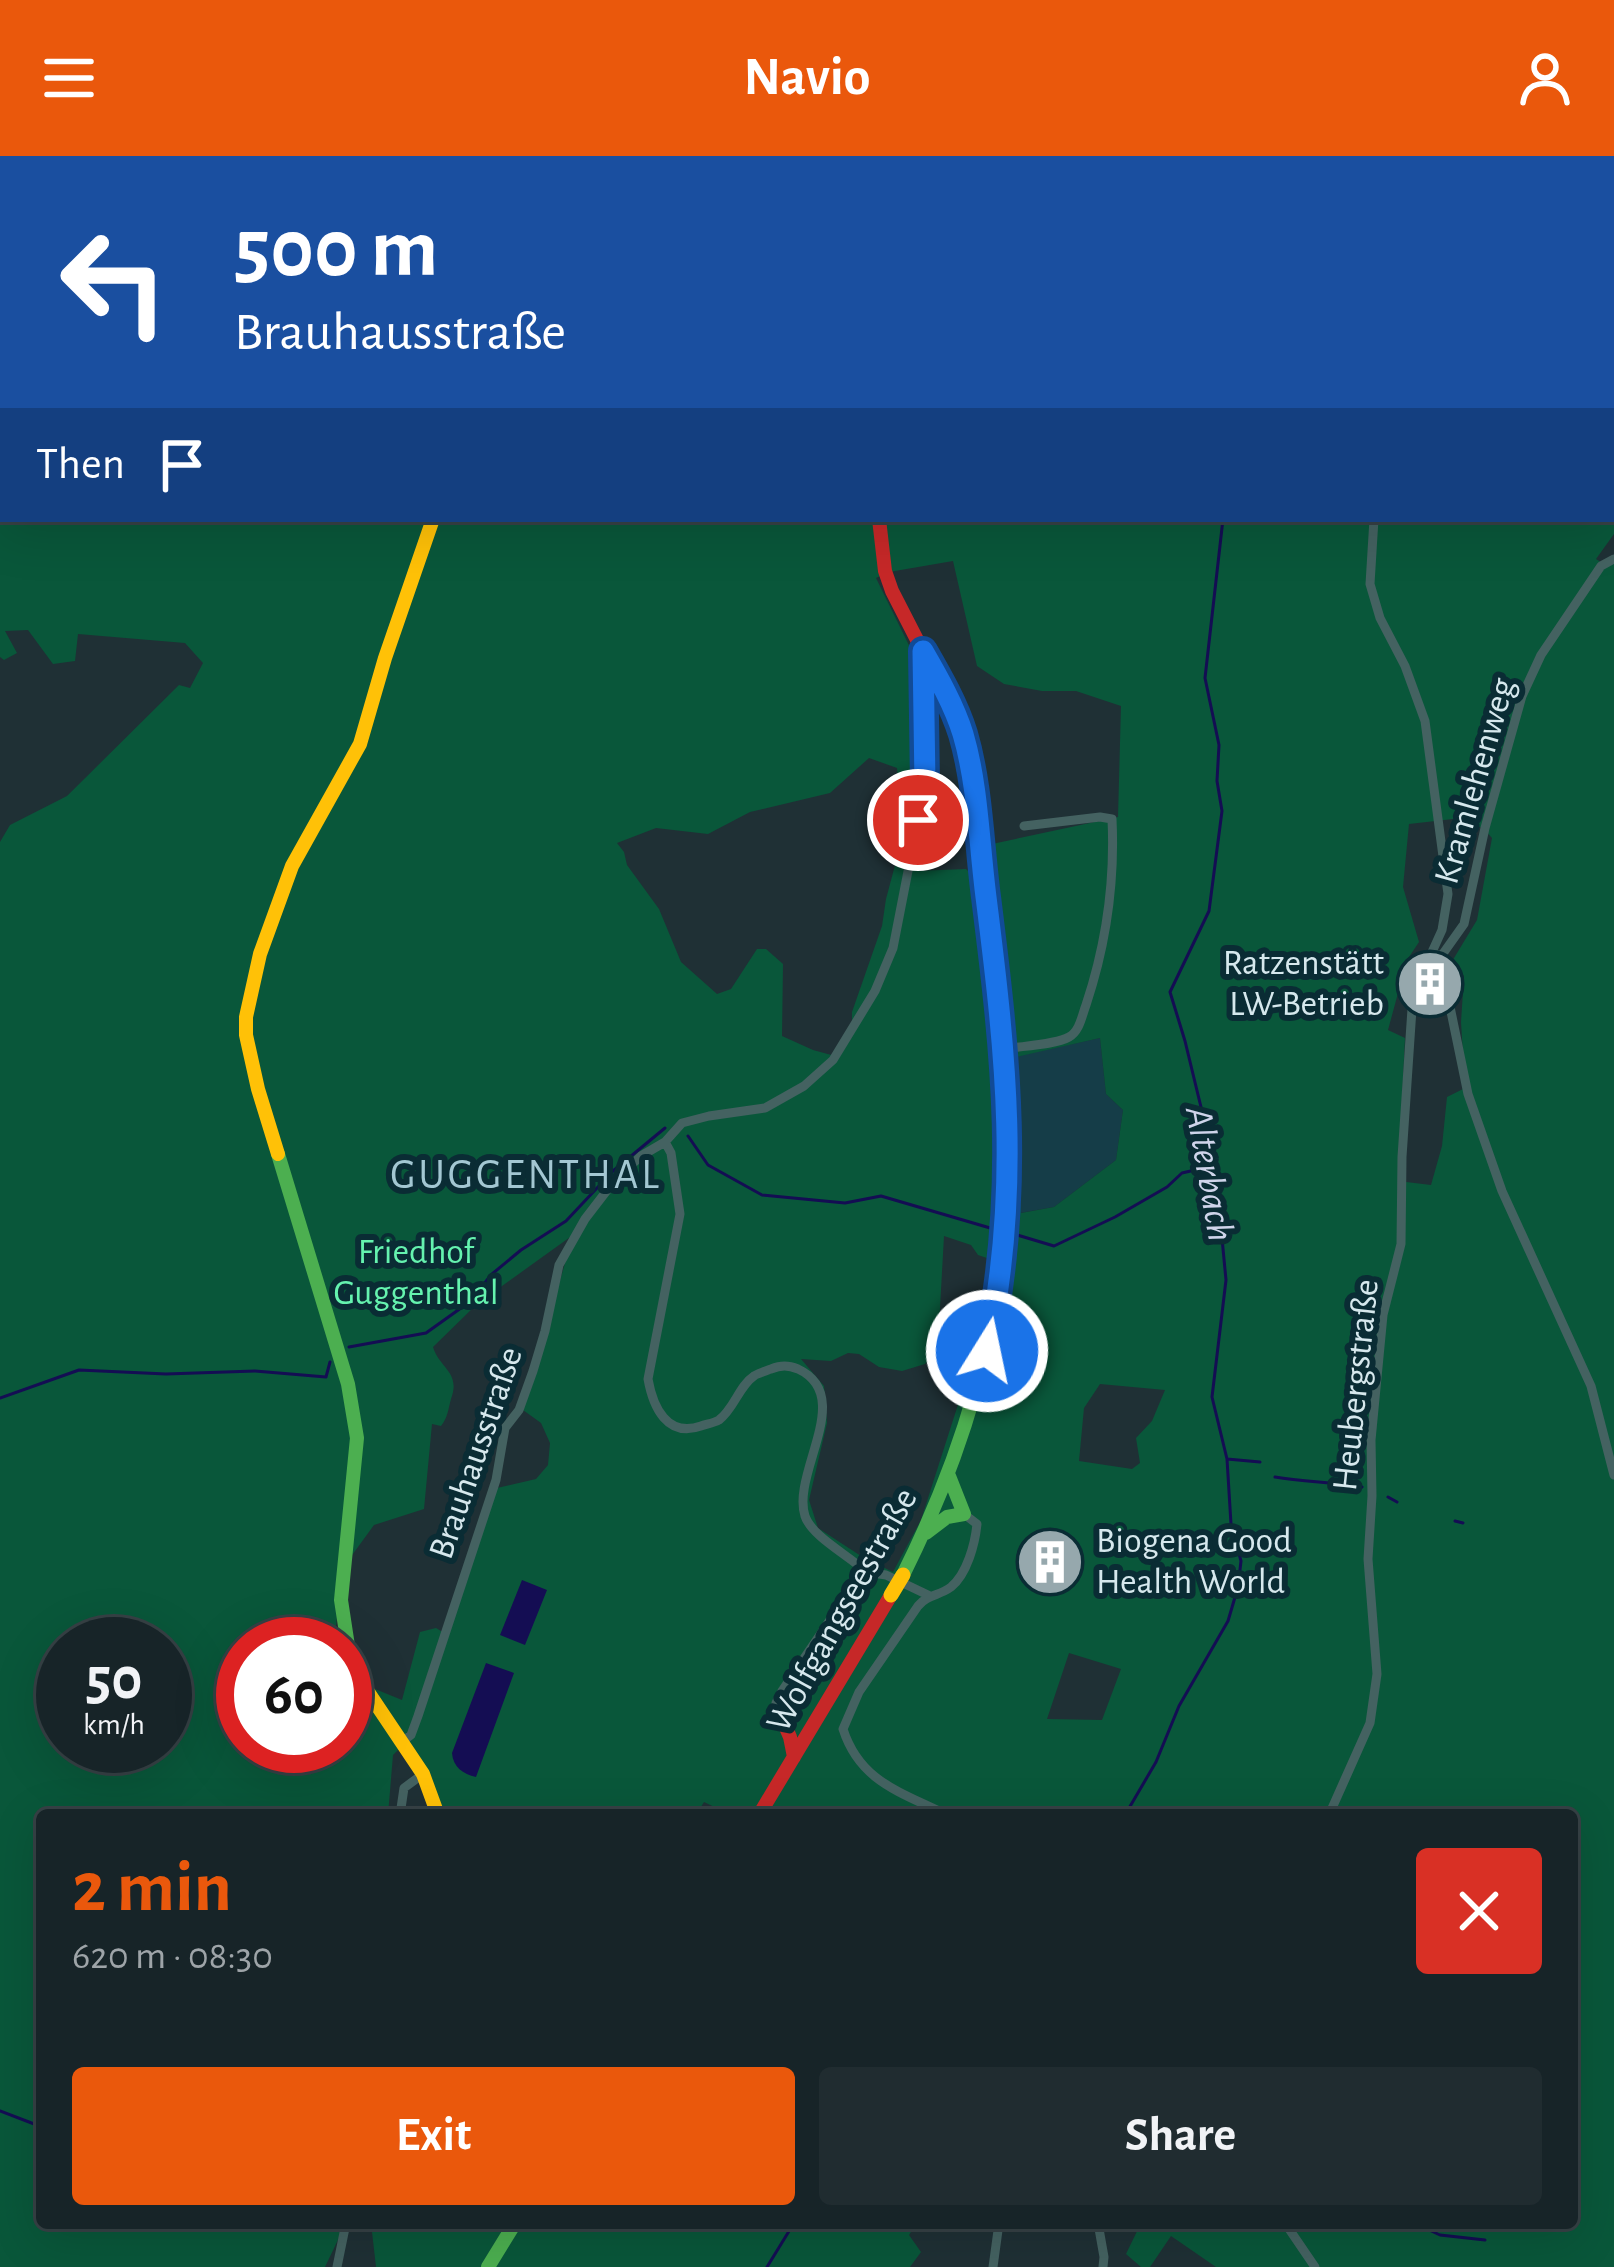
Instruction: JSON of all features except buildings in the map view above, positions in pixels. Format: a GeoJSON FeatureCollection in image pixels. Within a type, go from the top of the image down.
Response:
{"type":"FeatureCollection","features":[{"type":"Feature","properties":{"kind":"main road"},"geometry":{"type":"LineString","coordinates":[[432,522],[360,744],[297,856],[268,929],[253,980],[246,1035],[352,1401],[356,1460],[341,1600],[347,1650],[363,1685],[423,1774],[436,1809]]}},
{"type":"Feature","properties":{"kind":"main road","name":"Wolfgangseestraße"},"geometry":{"type":"LineString","coordinates":[[763,1809],[903,1575],[949,1477],[982,1373],[1009,1188],[1004,1049],[970,767],[955,713],[892,591],[879,522]]}},
{"type":"Feature","properties":{"kind":"main road"},"geometry":{"type":"LineString","coordinates":[[924,1535],[947,1517],[964,1514],[949,1477]]}},
{"type":"Feature","properties":{"kind":"main road"},"geometry":{"type":"LineString","coordinates":[[780,1714],[794,1718],[821,1711]]}},
{"type":"Feature","properties":{"kind":"main road"},"geometry":{"type":"LineString","coordinates":[[780,1714],[794,1757]]}},
{"type":"Feature","properties":{"kind":"main road"},"geometry":{"type":"LineString","coordinates":[[488,2267],[511,2229]]}},
{"type":"Feature","properties":{"kind":"street","name":"Heubergstraße"},"geometry":{"type":"LineString","coordinates":[[1332,1809],[1370,1723],[1377,1672],[1368,1559],[1371,1440],[1383,1315],[1401,1244],[1413,994],[1442,931],[1448,894],[1424,721],[1370,584],[1374,522]]}},
{"type":"Feature","properties":{"kind":"street","name":"Kramlehenweg"},"geometry":{"type":"LineString","coordinates":[[1431,955],[1442,955],[1464,924],[1522,697],[1541,656],[1601,566],[1614,559]]}},
{"type":"Feature","properties":{"kind":"street","name":"Brauhausstraße"},"geometry":{"type":"LineString","coordinates":[[403,1741],[411,1735],[418,1716],[496,1480],[505,1428],[519,1410],[533,1371],[559,1264],[585,1219],[615,1180],[682,1123],[765,1108],[805,1086],[833,1060],[875,991],[893,949],[925,784],[923,651]]}},
{"type":"Feature","properties":{"kind":"street"},"geometry":{"type":"LineString","coordinates":[[1004,1049],[1069,1037],[1078,1028],[1098,968],[1114,850],[1112,819],[1024,826]]}},
{"type":"Feature","properties":{"kind":"street"},"geometry":{"type":"LineString","coordinates":[[1431,955],[1443,973],[1468,1094],[1502,1191],[1591,1386],[1614,1475]]}},
{"type":"Feature","properties":{"kind":"street"},"geometry":{"type":"LineString","coordinates":[[665,1142],[671,1153],[680,1214],[648,1379],[652,1403],[667,1422],[691,1430],[719,1420],[754,1375],[781,1365],[808,1376],[823,1401],[823,1416],[808,1473],[805,1515],[814,1531],[866,1572],[928,1595]]}},
{"type":"Feature","properties":{"kind":"street"},"geometry":{"type":"LineString","coordinates":[[933,1809],[878,1783],[850,1749],[843,1729],[859,1693],[928,1595],[949,1588],[965,1567],[977,1524],[964,1514]]}},
{"type":"Feature","properties":{"kind":"street"},"geometry":{"type":"LineString","coordinates":[[780,1714],[776,1703],[782,1691],[866,1572]]}},
{"type":"Feature","properties":{"kind":"street"},"geometry":{"type":"LineString","coordinates":[[401,1809],[404,1788],[423,1774]]}},
{"type":"Feature","properties":{"kind":"street"},"geometry":{"type":"LineString","coordinates":[[338,2267],[345,2229]]}},
{"type":"Feature","properties":{"kind":"street"},"geometry":{"type":"LineString","coordinates":[[993,2267],[998,2229]]}},
{"type":"Feature","properties":{"kind":"street"},"geometry":{"type":"LineString","coordinates":[[1099,2229],[1103,2267]]}},
{"type":"Feature","properties":{"kind":"street"},"geometry":{"type":"LineString","coordinates":[[1290,2229],[1315,2267]]}},
{"type":"Feature","properties":{"kind":"shaded area"},"geometry":{"type":"Polygon","coordinates":[[[1100,1038],[1106,1094],[1123,1110],[1116,1160],[1054,1207],[1020,1213],[1012,1057],[1100,1038]]]}},
{"type":"Feature","properties":{"kind":"shaded area"},"geometry":{"type":"Polygon","coordinates":[[[522,1580],[547,1590],[525,1645],[500,1635],[522,1580]]]}},
{"type":"Feature","properties":{"kind":"shaded area"},"geometry":{"type":"Polygon","coordinates":[[[486,1663],[514,1673],[476,1777],[460,1769],[452,1753],[486,1663]]]}},
{"type":"Feature","properties":{"kind":"green space","name":"Friedhof Guggenthal"},"geometry":{"type":"Polygon","coordinates":[[[0,522],[1614,522],[1614,534],[1596,559],[1607,566],[1614,564],[1614,2267],[1216,2267],[1171,2236],[1150,2267],[1141,2267],[1126,2254],[1138,2229],[1578,2229],[1578,1809],[719,1809],[704,1802],[700,1809],[429,1809],[401,1747],[393,1755],[388,1809],[36,1809],[36,2229],[343,2229],[325,2267],[0,2267],[0,842],[10,825],[67,796],[179,685],[190,688],[203,663],[185,643],[78,634],[75,661],[53,664],[28,630],[5,631],[17,653],[4,660],[0,657],[0,522]],[[953,561],[876,578],[925,678],[933,761],[929,763],[927,844],[915,871],[966,869],[977,880],[992,844],[1118,817],[1121,706],[1076,691],[1004,684],[977,666],[953,561]],[[869,758],[830,793],[750,812],[708,834],[656,828],[617,843],[659,909],[681,962],[717,994],[731,989],[757,949],[766,949],[783,964],[782,1036],[835,1056],[852,1030],[852,1012],[882,926],[902,839],[897,768],[869,758]],[[1453,819],[1409,824],[1403,887],[1419,942],[1407,960],[1388,1030],[1405,1038],[1398,1181],[1431,1185],[1442,1146],[1447,1097],[1465,1088],[1464,976],[1451,963],[1477,920],[1492,838],[1483,828],[1453,819]],[[1100,1038],[1012,1058],[1021,1213],[1054,1207],[1116,1160],[1123,1110],[1106,1094],[1100,1038]],[[573,1235],[477,1304],[433,1347],[452,1376],[453,1390],[443,1423],[432,1424],[424,1509],[374,1525],[342,1569],[337,1617],[216,1617],[216,1773],[372,1773],[372,1688],[402,1700],[420,1632],[436,1628],[446,1634],[497,1488],[536,1479],[548,1465],[550,1443],[541,1423],[523,1410],[573,1235]],[[944,1236],[942,1346],[925,1364],[902,1371],[879,1367],[859,1354],[848,1353],[831,1361],[801,1359],[824,1386],[827,1423],[809,1500],[818,1528],[893,1572],[921,1520],[963,1389],[1002,1352],[1014,1267],[978,1255],[971,1245],[944,1236]],[[1100,1384],[1084,1408],[1079,1461],[1132,1469],[1140,1463],[1136,1438],[1152,1421],[1165,1390],[1100,1384]],[[1069,1653],[1047,1719],[1102,1720],[1121,1669],[1069,1653]]]}},
{"type":"Feature","properties":{"kind":"green space"},"geometry":{"type":"Polygon","coordinates":[[[372,2229],[913,2229],[909,2235],[921,2252],[910,2267],[376,2267],[372,2229]]]}},
{"type":"Feature","properties":{"kind":"waterway","name":"Alterbach"},"geometry":{"type":"LineString","coordinates":[[1129,1809],[1228,1621],[1241,1561],[1231,1524],[1227,1459],[1212,1397],[1226,1280],[1215,1165],[1170,992],[1209,911],[1222,811],[1217,781],[1219,745],[1205,678],[1223,522]]}},
{"type":"Feature","properties":{"kind":"waterway"},"geometry":{"type":"LineString","coordinates":[[349,1347],[426,1333],[468,1303],[521,1250],[566,1221],[613,1171],[665,1128]]}},
{"type":"Feature","properties":{"kind":"waterway"},"geometry":{"type":"LineString","coordinates":[[688,1136],[708,1165],[762,1195],[845,1203],[881,1196],[997,1230]]}},
{"type":"Feature","properties":{"kind":"waterway"},"geometry":{"type":"LineString","coordinates":[[1014,1234],[1054,1246],[1115,1217],[1182,1173],[1212,1166]]}},
{"type":"Feature","properties":{"kind":"waterway"},"geometry":{"type":"LineString","coordinates":[[0,1398],[79,1370],[255,1371],[326,1377],[330,1362]]}},
{"type":"Feature","properties":{"kind":"waterway"},"geometry":{"type":"LineString","coordinates":[[1227,1459],[1260,1462]]}},
{"type":"Feature","properties":{"kind":"waterway"},"geometry":{"type":"LineString","coordinates":[[1275,1477],[1362,1487]]}},
{"type":"Feature","properties":{"kind":"waterway"},"geometry":{"type":"LineString","coordinates":[[1388,1497],[1397,1502]]}},
{"type":"Feature","properties":{"kind":"waterway"},"geometry":{"type":"LineString","coordinates":[[1455,1521],[1463,1523]]}},
{"type":"Feature","properties":{"kind":"waterway"},"geometry":{"type":"LineString","coordinates":[[0,2111],[36,2125]]}},
{"type":"Feature","properties":{"kind":"waterway","name":"Alterbach"},"geometry":{"type":"LineString","coordinates":[[767,2267],[790,2229]]}},
{"type":"Feature","properties":{"kind":"waterway"},"geometry":{"type":"LineString","coordinates":[[1427,2229],[1485,2240]]}},
{"type":"Feature","properties":{"kind":"traffic: fast"},"geometry":{"type":"LineString","coordinates":[[278,1154],[348,1384],[357,1438],[341,1600],[344,1617]]}},
{"type":"Feature","properties":{"kind":"traffic: fast"},"geometry":{"type":"LineString","coordinates":[[903,1575],[944,1484],[975,1392],[996,1298],[1008,1199]]}},
{"type":"Feature","properties":{"kind":"traffic: fast"},"geometry":{"type":"LineString","coordinates":[[926,1533],[947,1517],[964,1514],[949,1476]]}},
{"type":"Feature","properties":{"kind":"traffic: fast"},"geometry":{"type":"LineString","coordinates":[[488,2267],[511,2229]]}},
{"type":"Feature","properties":{"kind":"traffic: slow"},"geometry":{"type":"LineString","coordinates":[[278,1154],[246,1035],[260,954],[292,866],[360,744],[432,522]]}},
{"type":"Feature","properties":{"kind":"traffic: slow"},"geometry":{"type":"LineString","coordinates":[[891,1595],[903,1575]]}},
{"type":"Feature","properties":{"kind":"traffic: slow"},"geometry":{"type":"LineString","coordinates":[[372,1698],[423,1774],[436,1809]]}},
{"type":"Feature","properties":{"kind":"traffic: jam"},"geometry":{"type":"LineString","coordinates":[[879,522],[892,591],[954,712],[971,772],[1006,1073],[1008,1199]]}},
{"type":"Feature","properties":{"kind":"traffic: jam"},"geometry":{"type":"LineString","coordinates":[[763,1809],[891,1595]]}},
{"type":"Feature","properties":{"kind":"traffic: jam"},"geometry":{"type":"LineString","coordinates":[[780,1714],[794,1757]]}},
{"type":"Feature","properties":{"kind":"place","name":"Ratzenstätt LW-Betrieb"},"geometry":{"type":"Point","coordinates":[1430,984]}},
{"type":"Feature","properties":{"kind":"place","name":"Biogena Good Health World"},"geometry":{"type":"Point","coordinates":[1050,1562]}},
{"type":"Feature","properties":{"kind":"district","name":"GUGGENTHAL"},"geometry":{"type":"Point","coordinates":[526,1175]}},
{"type":"Feature","properties":{"kind":"route"},"geometry":{"type":"LineString","coordinates":[[918,820],[925,784],[923,651],[955,713],[970,767],[1004,1049],[1009,1188],[987,1351]]}}]}
